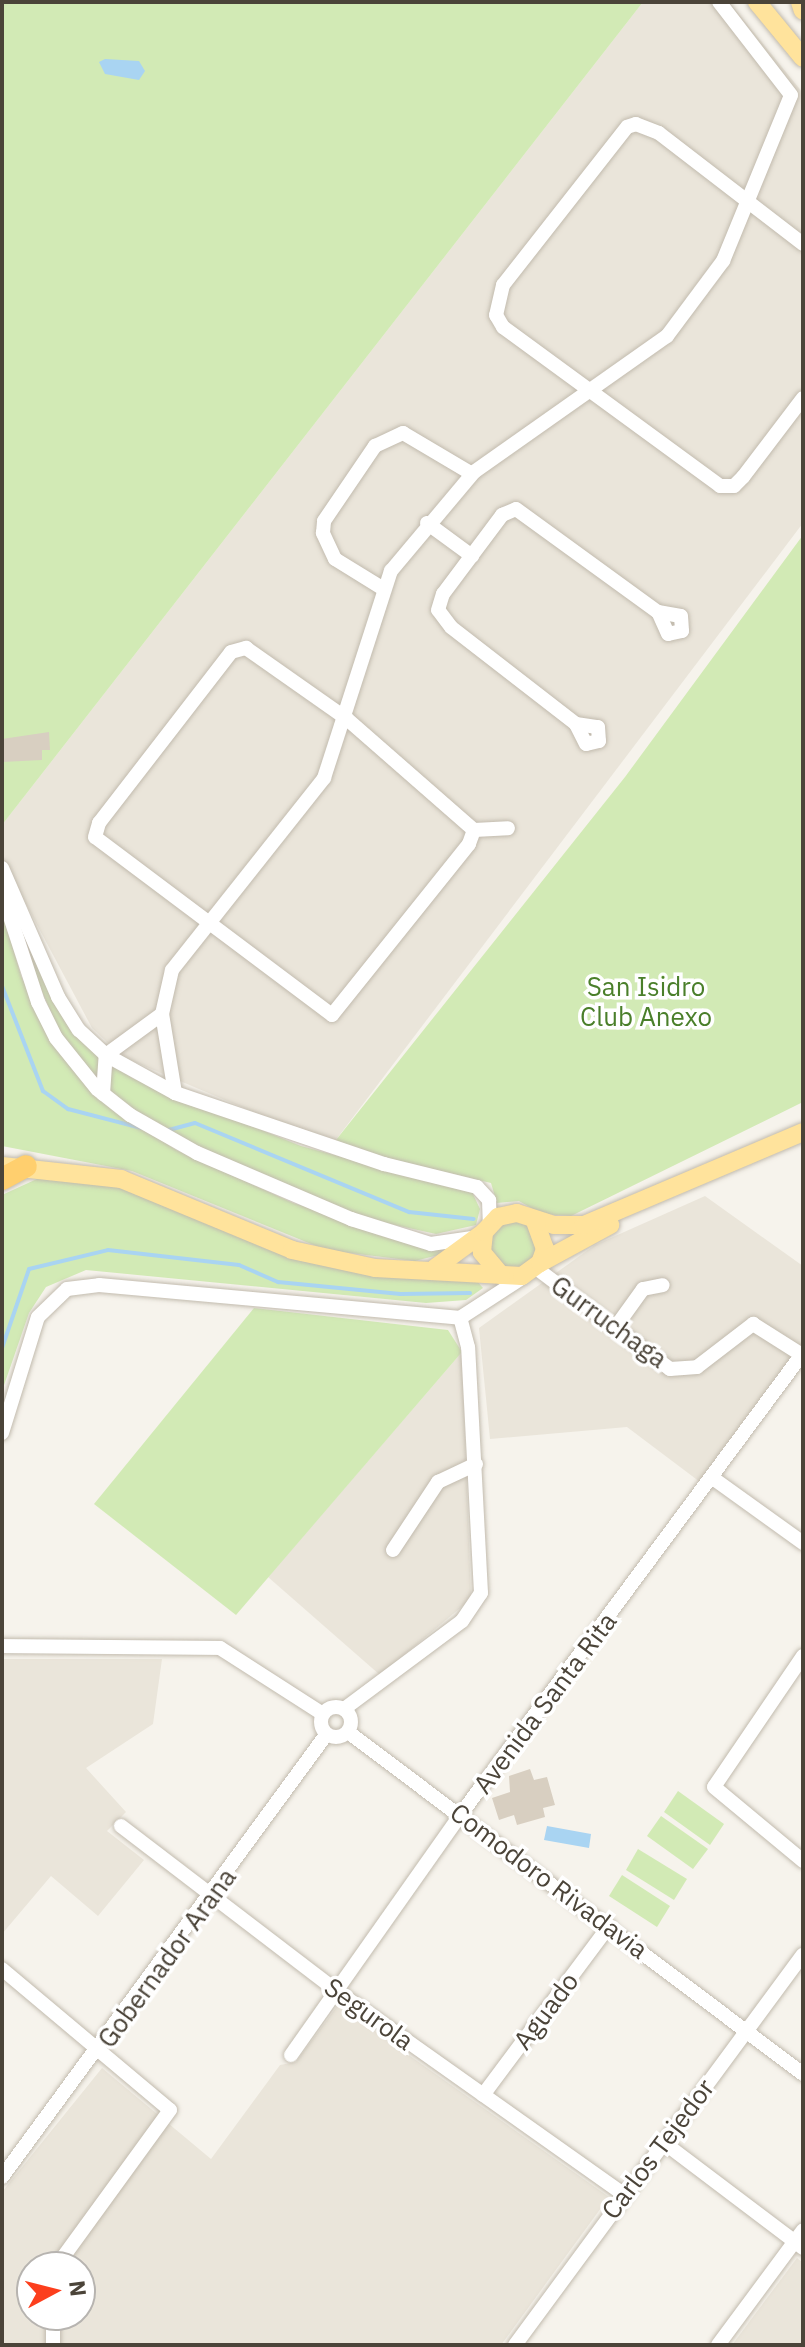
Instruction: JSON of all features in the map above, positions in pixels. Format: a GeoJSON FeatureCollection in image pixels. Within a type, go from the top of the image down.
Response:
{"type":"FeatureCollection","features":[{"type":"Feature","properties":{"kind":"highway"},"geometry":{"type":"LineString","coordinates":[[2,1156],[26,1166]]}},
{"type":"Feature","properties":{"kind":"highway"},"geometry":{"type":"LineString","coordinates":[[2,1179],[26,1166]]}},
{"type":"Feature","properties":{"kind":"main road"},"geometry":{"type":"LineString","coordinates":[[757,2],[803,58]]}},
{"type":"Feature","properties":{"kind":"main road"},"geometry":{"type":"LineString","coordinates":[[800,2],[803,11]]}},
{"type":"Feature","properties":{"kind":"main road"},"geometry":{"type":"LineString","coordinates":[[433,1269],[484,1230],[517,1213],[535,1222],[584,1225],[803,1132]]}},
{"type":"Feature","properties":{"kind":"main road"},"geometry":{"type":"LineString","coordinates":[[2,1166],[81,1171],[155,1190],[319,1257],[501,1275],[536,1268],[748,1157]]}},
{"type":"Feature","properties":{"kind":"main road"},"geometry":{"type":"LineString","coordinates":[[535,1222],[545,1239],[536,1268]]}},
{"type":"Feature","properties":{"kind":"main road"},"geometry":{"type":"LineString","coordinates":[[484,1230],[482,1252],[501,1275]]}},
{"type":"Feature","properties":{"kind":"street"},"geometry":{"type":"LineString","coordinates":[[175,1093],[162,1014],[172,970],[311,801],[347,719],[382,588],[427,523],[472,474],[667,336],[723,261],[751,204],[791,91],[719,2]]}},
{"type":"Feature","properties":{"kind":"street"},"geometry":{"type":"LineString","coordinates":[[803,244],[646,124],[627,127],[496,302],[503,327],[720,486],[734,486],[743,477],[803,398]]}},
{"type":"Feature","properties":{"kind":"street"},"geometry":{"type":"LineString","coordinates":[[382,588],[335,559],[323,533],[324,521],[375,446],[403,433],[472,474]]}},
{"type":"Feature","properties":{"kind":"street"},"geometry":{"type":"LineString","coordinates":[[576,724],[440,617],[443,594],[502,515],[524,510],[658,612]]}},
{"type":"Feature","properties":{"kind":"street"},"geometry":{"type":"LineString","coordinates":[[427,523],[472,556]]}},
{"type":"Feature","properties":{"kind":"street"},"geometry":{"type":"LineString","coordinates":[[474,830],[469,844],[332,1015],[99,845],[99,823],[238,649],[255,651],[347,719],[474,830],[508,828]]}},
{"type":"Feature","properties":{"kind":"street"},"geometry":{"type":"LineString","coordinates":[[2,868],[58,997],[79,1030],[106,1055],[175,1093],[384,1164],[477,1187],[489,1200],[484,1230],[443,1246],[351,1219],[197,1153],[103,1094],[56,1038],[38,1002],[2,892]]}},
{"type":"Feature","properties":{"kind":"street"},"geometry":{"type":"LineString","coordinates":[[103,1094],[106,1055],[162,1014]]}},
{"type":"Feature","properties":{"kind":"street"},"geometry":{"type":"LineString","coordinates":[[2,1433],[38,1317],[67,1289],[160,1290],[460,1318],[536,1268]]}},
{"type":"Feature","properties":{"kind":"street","name":"Gurruchaga"},"geometry":{"type":"LineString","coordinates":[[536,1268],[670,1369],[686,1372],[753,1324],[802,1354]]}},
{"type":"Feature","properties":{"kind":"street"},"geometry":{"type":"LineString","coordinates":[[615,1328],[643,1289],[663,1285]]}},
{"type":"Feature","properties":{"kind":"street"},"geometry":{"type":"LineString","coordinates":[[2,1646],[220,1648],[323,1714],[344,1709],[478,1602],[483,1579],[476,1464],[468,1347],[460,1318]]}},
{"type":"Feature","properties":{"kind":"street","name":"Avenida Santa Rita"},"geometry":{"type":"LineString","coordinates":[[291,2055],[461,1814],[714,1479],[802,1354]]}},
{"type":"Feature","properties":{"kind":"street"},"geometry":{"type":"LineString","coordinates":[[393,1550],[438,1482],[476,1464]]}},
{"type":"Feature","properties":{"kind":"street"},"geometry":{"type":"LineString","coordinates":[[714,1479],[803,1543]]}},
{"type":"Feature","properties":{"kind":"street"},"geometry":{"type":"LineString","coordinates":[[803,1656],[717,1779],[720,1795],[803,1861]]}},
{"type":"Feature","properties":{"kind":"street"},"geometry":{"type":"LineString","coordinates":[[323,1714],[326,1735],[348,1732],[350,1717],[344,1709]]}},
{"type":"Feature","properties":{"kind":"street","name":"Comodoro Rivadavia"},"geometry":{"type":"LineString","coordinates":[[348,1732],[803,2074]]}},
{"type":"Feature","properties":{"kind":"street","name":"Gobernador Arana"},"geometry":{"type":"LineString","coordinates":[[2,2177],[212,1899],[326,1735]]}},
{"type":"Feature","properties":{"kind":"street","name":"Segurola"},"geometry":{"type":"LineString","coordinates":[[121,1826],[212,1899],[338,1992],[623,2194]]}},
{"type":"Feature","properties":{"kind":"street","name":"Aguado"},"geometry":{"type":"LineString","coordinates":[[483,2095],[609,1926]]}},
{"type":"Feature","properties":{"kind":"street","name":"Carlos Tejedor"},"geometry":{"type":"LineString","coordinates":[[515,2345],[623,2194],[803,1955]]}},
{"type":"Feature","properties":{"kind":"street"},"geometry":{"type":"LineString","coordinates":[[2,1969],[170,2110],[68,2251]]}},
{"type":"Feature","properties":{"kind":"street"},"geometry":{"type":"LineString","coordinates":[[663,2142],[800,2240],[718,2345]]}},
{"type":"Feature","properties":{"kind":"shaded area"},"geometry":{"type":"Polygon","coordinates":[[[643,2],[729,2],[803,93],[803,523],[332,1145],[123,1057],[92,1028],[2,859],[2,825],[643,2]]]}},
{"type":"Feature","properties":{"kind":"shaded area"},"geometry":{"type":"Polygon","coordinates":[[[705,1196],[803,1266],[803,1342],[700,1482],[627,1427],[490,1439],[479,1328],[595,1245],[705,1196]]]}},
{"type":"Feature","properties":{"kind":"shaded area"},"geometry":{"type":"Polygon","coordinates":[[[462,1352],[471,1599],[380,1675],[268,1577],[462,1352]]]}},
{"type":"Feature","properties":{"kind":"shaded area"},"geometry":{"type":"Polygon","coordinates":[[[2,1659],[162,1659],[153,1724],[86,1768],[126,1812],[107,1831],[144,1860],[98,1916],[51,1876],[2,1934],[2,1659]]]}},
{"type":"Feature","properties":{"kind":"shaded area"},"geometry":{"type":"Polygon","coordinates":[[[338,2005],[609,2197],[501,2345],[2,2345],[2,2192],[102,2068],[211,2159],[280,2065],[296,2062],[338,2005]]]}},
{"type":"Feature","properties":{"kind":"shaded area"},"geometry":{"type":"Polygon","coordinates":[[[797,2258],[803,2263],[803,2345],[732,2345],[797,2258]]]}},
{"type":"Feature","properties":{"kind":"green space"},"geometry":{"type":"Polygon","coordinates":[[[2,2],[643,2],[2,825],[2,2]]]}},
{"type":"Feature","properties":{"kind":"green space","name":"San Isidro Club Anexo"},"geometry":{"type":"Polygon","coordinates":[[[803,535],[803,1102],[571,1216],[542,1214],[519,1201],[497,1203],[491,1183],[332,1145],[625,777],[803,535]]]}},
{"type":"Feature","properties":{"kind":"green space"},"geometry":{"type":"Polygon","coordinates":[[[2,909],[21,976],[50,1034],[129,1119],[176,1150],[293,1203],[450,1252],[415,1261],[326,1250],[132,1171],[2,1146],[2,909]]]}},
{"type":"Feature","properties":{"kind":"green space"},"geometry":{"type":"Polygon","coordinates":[[[28,947],[71,1031],[132,1078],[301,1146],[472,1192],[480,1209],[476,1225],[436,1234],[354,1216],[199,1150],[133,1111],[99,1085],[61,1035],[23,948],[28,947]]]}},
{"type":"Feature","properties":{"kind":"green space"},"geometry":{"type":"Polygon","coordinates":[[[39,1178],[123,1185],[268,1246],[477,1281],[483,1288],[466,1300],[426,1303],[86,1270],[46,1287],[29,1313],[2,1391],[2,1195],[39,1178]]]}},
{"type":"Feature","properties":{"kind":"green space"},"geometry":{"type":"Polygon","coordinates":[[[513,1221],[530,1228],[537,1245],[530,1262],[513,1269],[496,1262],[489,1245],[496,1228],[513,1221]]]}},
{"type":"Feature","properties":{"kind":"green space"},"geometry":{"type":"Polygon","coordinates":[[[254,1308],[448,1330],[462,1352],[236,1615],[94,1504],[254,1308]]]}},
{"type":"Feature","properties":{"kind":"green space"},"geometry":{"type":"Polygon","coordinates":[[[678,1791],[724,1824],[710,1845],[664,1812],[678,1791]]]}},
{"type":"Feature","properties":{"kind":"green space"},"geometry":{"type":"Polygon","coordinates":[[[661,1816],[708,1849],[693,1869],[647,1836],[661,1816]]]}},
{"type":"Feature","properties":{"kind":"green space"},"geometry":{"type":"Polygon","coordinates":[[[638,1849],[687,1879],[674,1900],[626,1870],[638,1849]]]}},
{"type":"Feature","properties":{"kind":"green space"},"geometry":{"type":"Polygon","coordinates":[[[622,1875],[670,1906],[657,1927],[609,1896],[622,1875]]]}},
{"type":"Feature","properties":{"kind":"water"},"geometry":{"type":"Polygon","coordinates":[[[105,59],[139,61],[145,71],[139,80],[105,74],[99,62],[105,59]]]}},
{"type":"Feature","properties":{"kind":"water"},"geometry":{"type":"Polygon","coordinates":[[[547,1826],[591,1834],[589,1848],[544,1840],[547,1826]]]}},
{"type":"Feature","properties":{"kind":"building"},"geometry":{"type":"Polygon","coordinates":[[[49,732],[50,750],[42,750],[42,760],[2,762],[2,739],[49,732]]]}},
{"type":"Feature","properties":{"kind":"building"},"geometry":{"type":"Polygon","coordinates":[[[530,1769],[534,1780],[547,1777],[555,1805],[543,1808],[545,1817],[517,1825],[514,1815],[499,1820],[492,1798],[510,1792],[509,1776],[530,1769]]]}},
{"type":"Feature","properties":{"kind":"waterway"},"geometry":{"type":"LineString","coordinates":[[2,986],[43,1091],[68,1109],[141,1128]]}},
{"type":"Feature","properties":{"kind":"waterway"},"geometry":{"type":"LineString","coordinates":[[165,1131],[195,1123],[409,1212],[474,1219]]}},
{"type":"Feature","properties":{"kind":"waterway"},"geometry":{"type":"LineString","coordinates":[[2,1348],[29,1269],[108,1250],[239,1265],[278,1282],[400,1294],[470,1293]]}}]}
